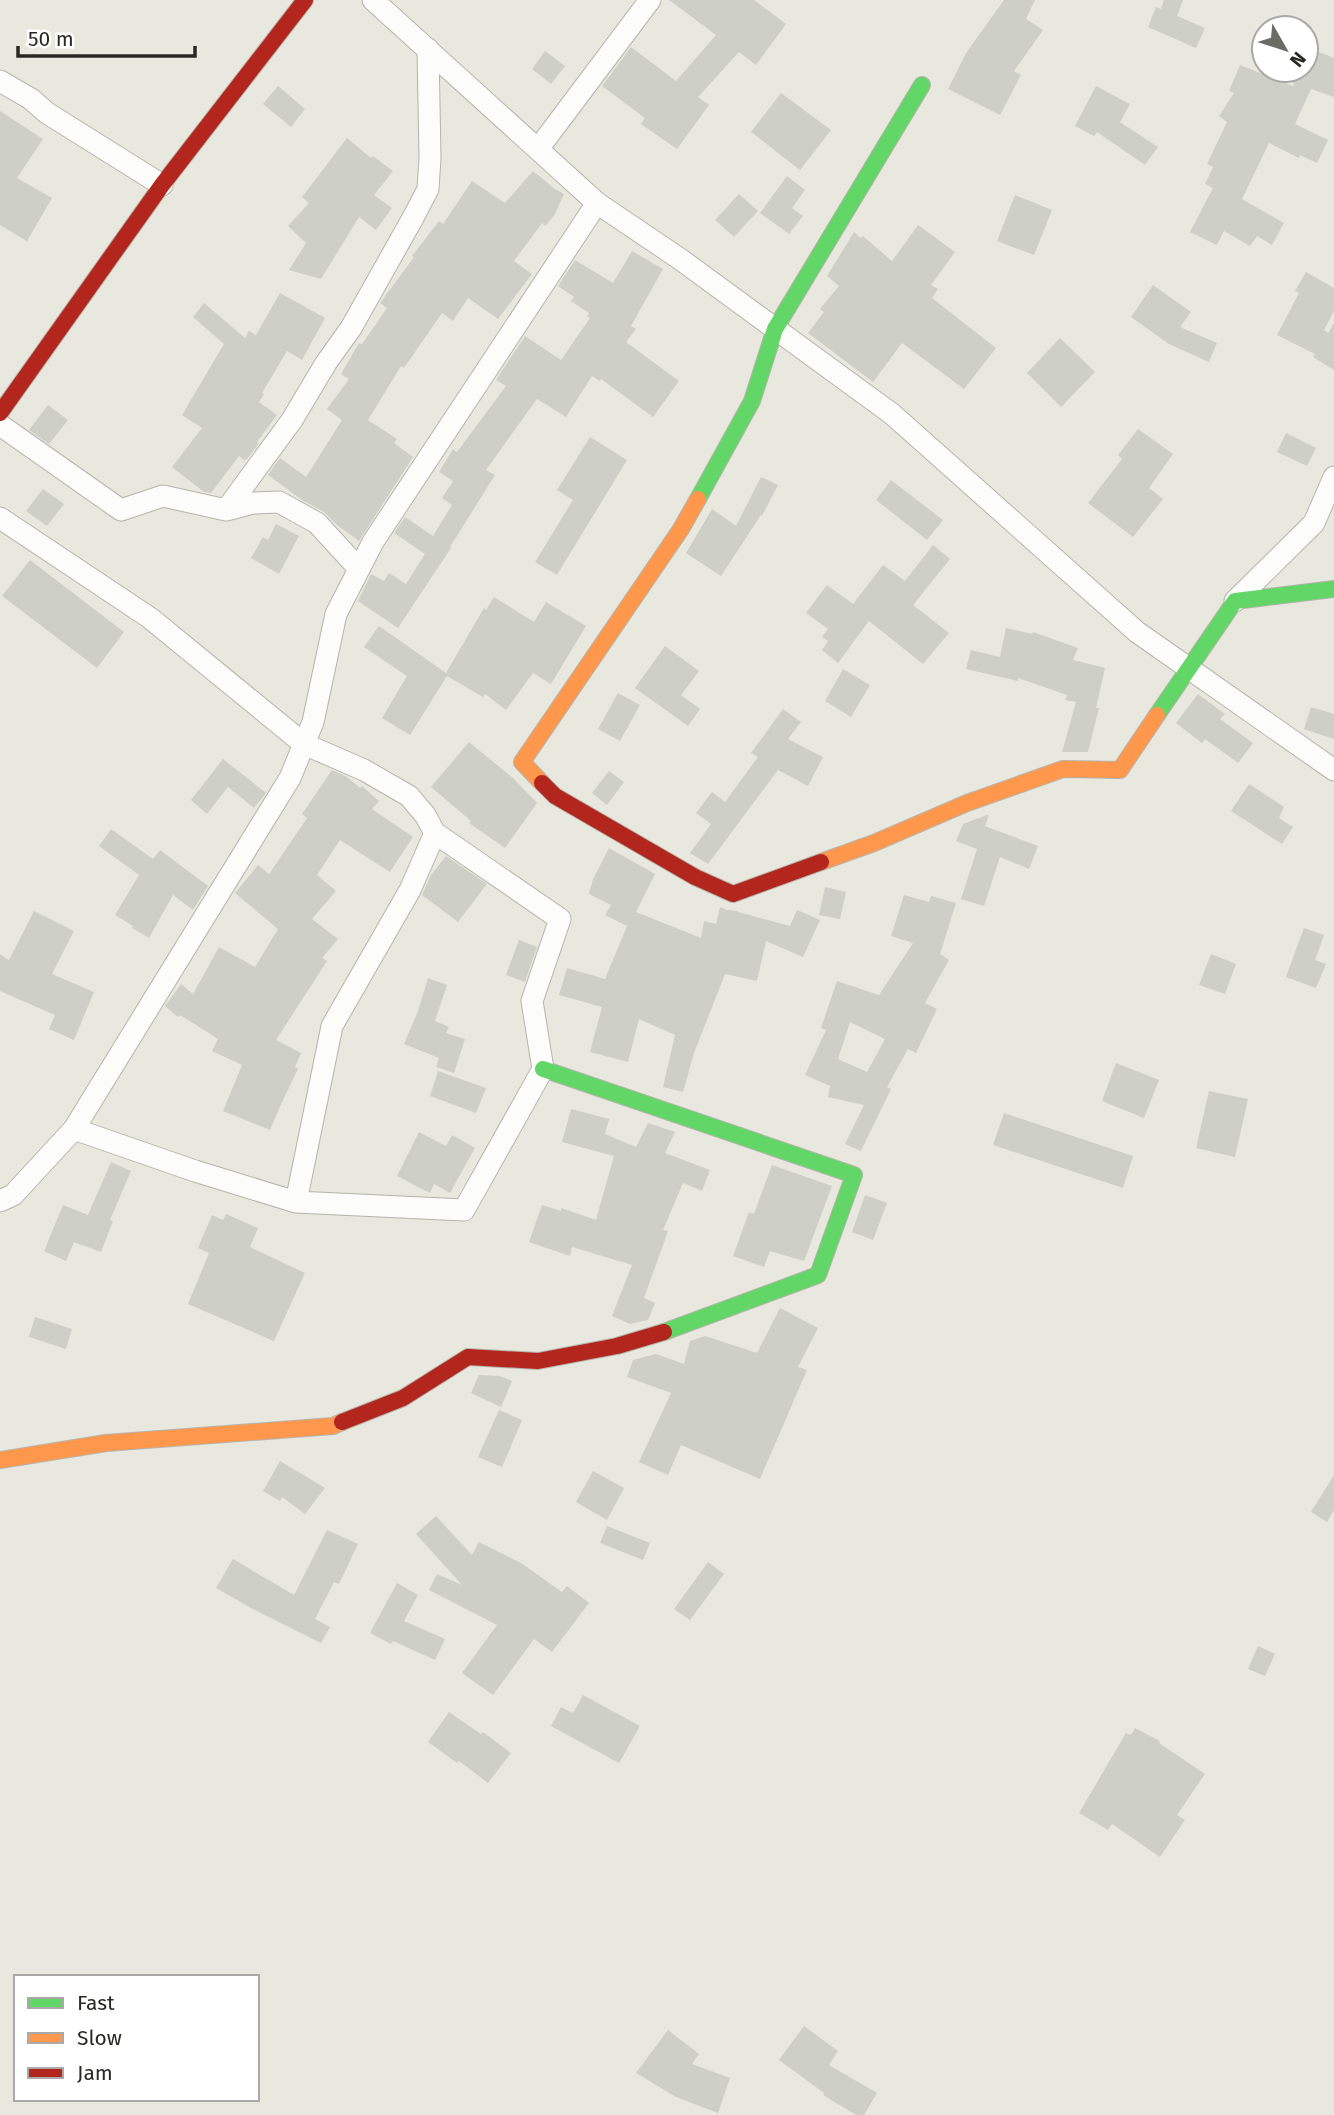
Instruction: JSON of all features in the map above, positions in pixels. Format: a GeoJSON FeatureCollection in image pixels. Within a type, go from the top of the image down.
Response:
{"type":"FeatureCollection","features":[{"type":"Feature","properties":{"kind":"street"},"geometry":{"type":"LineString","coordinates":[[0,413],[162,185],[305,0]]}},
{"type":"Feature","properties":{"kind":"street"},"geometry":{"type":"LineString","coordinates":[[373,0],[597,203],[680,259],[892,414],[1137,632],[1334,770]]}},
{"type":"Feature","properties":{"kind":"street"},"geometry":{"type":"LineString","coordinates":[[538,149],[650,0]]}},
{"type":"Feature","properties":{"kind":"street"},"geometry":{"type":"LineString","coordinates":[[226,510],[292,420],[326,363],[351,328],[428,189],[428,49]]}},
{"type":"Feature","properties":{"kind":"street"},"geometry":{"type":"LineString","coordinates":[[0,81],[162,185]]}},
{"type":"Feature","properties":{"kind":"street"},"geometry":{"type":"LineString","coordinates":[[922,85],[775,329],[752,401],[681,529],[522,762],[555,796],[695,877],[733,894],[874,843],[967,803],[1063,769],[1120,770],[1235,601],[1314,523],[1334,477]]}},
{"type":"Feature","properties":{"kind":"street"},"geometry":{"type":"LineString","coordinates":[[0,1200],[13,1195],[74,1129],[290,778],[313,722],[336,614],[373,542],[597,203]]}},
{"type":"Feature","properties":{"kind":"street"},"geometry":{"type":"LineString","coordinates":[[0,425],[121,510],[163,496],[226,510],[253,503],[279,502],[317,523],[359,569]]}},
{"type":"Feature","properties":{"kind":"street"},"geometry":{"type":"LineString","coordinates":[[0,518],[150,618],[304,744],[364,770],[409,796],[425,815],[435,833],[560,919],[532,1002],[543,1069],[464,1210],[296,1202],[195,1171],[74,1129]]}},
{"type":"Feature","properties":{"kind":"street"},"geometry":{"type":"LineString","coordinates":[[1235,601],[1334,589]]}},
{"type":"Feature","properties":{"kind":"street"},"geometry":{"type":"LineString","coordinates":[[296,1202],[332,1026],[410,890],[435,833]]}},
{"type":"Feature","properties":{"kind":"street"},"geometry":{"type":"LineString","coordinates":[[0,1460],[106,1443],[333,1426],[403,1398],[468,1357],[538,1361],[617,1346],[654,1336],[818,1275],[854,1175],[543,1069]]}},
{"type":"Feature","properties":{"kind":"building"},"geometry":{"type":"Polygon","coordinates":[[[669,0],[754,0],[786,24],[756,65],[739,52],[698,97],[709,105],[677,149],[641,124],[645,118],[602,86],[631,47],[676,81],[716,35],[669,0]]]}},
{"type":"Feature","properties":{"kind":"building"},"geometry":{"type":"Polygon","coordinates":[[[1004,0],[1035,0],[1026,19],[1043,30],[1014,71],[1021,75],[1000,115],[948,89],[966,53],[1004,0]]]}},
{"type":"Feature","properties":{"kind":"building"},"geometry":{"type":"Polygon","coordinates":[[[1164,0],[1183,0],[1177,16],[1205,28],[1196,48],[1148,27],[1156,7],[1161,9],[1164,0]]]}},
{"type":"Feature","properties":{"kind":"building"},"geometry":{"type":"Polygon","coordinates":[[[545,51],[565,66],[551,84],[532,69],[545,51]]]}},
{"type":"Feature","properties":{"kind":"building"},"geometry":{"type":"Polygon","coordinates":[[[1320,52],[1334,58],[1334,97],[1311,89],[1295,124],[1328,140],[1317,163],[1300,155],[1299,158],[1269,143],[1242,199],[1284,223],[1272,245],[1257,236],[1250,246],[1224,231],[1217,245],[1190,232],[1213,188],[1205,184],[1213,167],[1207,164],[1227,122],[1219,116],[1234,93],[1229,91],[1240,65],[1250,69],[1250,84],[1320,84],[1320,52]]]}},
{"type":"Feature","properties":{"kind":"building"},"geometry":{"type":"Polygon","coordinates":[[[278,86],[305,109],[291,127],[263,104],[278,86]]]}},
{"type":"Feature","properties":{"kind":"building"},"geometry":{"type":"Polygon","coordinates":[[[1096,86],[1130,104],[1120,122],[1158,147],[1145,165],[1097,132],[1094,136],[1075,126],[1096,86]]]}},
{"type":"Feature","properties":{"kind":"building"},"geometry":{"type":"Polygon","coordinates":[[[781,93],[831,130],[800,170],[751,132],[781,93]]]}},
{"type":"Feature","properties":{"kind":"building"},"geometry":{"type":"Polygon","coordinates":[[[0,111],[43,139],[17,178],[52,198],[27,241],[0,225],[0,111]]]}},
{"type":"Feature","properties":{"kind":"building"},"geometry":{"type":"Polygon","coordinates":[[[347,138],[371,158],[373,156],[393,171],[374,195],[392,208],[376,230],[359,217],[321,279],[289,270],[306,243],[288,226],[309,203],[302,197],[347,138]]]}},
{"type":"Feature","properties":{"kind":"building"},"geometry":{"type":"Polygon","coordinates":[[[533,171],[564,194],[554,216],[545,226],[542,223],[514,261],[532,274],[498,319],[468,298],[453,321],[442,313],[404,368],[401,366],[368,420],[397,439],[394,443],[413,457],[359,541],[324,512],[302,500],[268,475],[280,458],[306,477],[342,420],[327,409],[349,379],[341,374],[359,343],[362,344],[387,308],[380,303],[414,257],[412,256],[439,221],[443,224],[472,181],[505,203],[533,171]]]}},
{"type":"Feature","properties":{"kind":"building"},"geometry":{"type":"Polygon","coordinates":[[[787,176],[805,190],[792,208],[803,216],[789,234],[760,213],[787,176]]]}},
{"type":"Feature","properties":{"kind":"building"},"geometry":{"type":"Polygon","coordinates":[[[739,194],[758,211],[734,237],[715,220],[739,194]]]}},
{"type":"Feature","properties":{"kind":"building"},"geometry":{"type":"Polygon","coordinates":[[[1015,195],[1052,210],[1034,255],[997,241],[1015,195]]]}},
{"type":"Feature","properties":{"kind":"building"},"geometry":{"type":"Polygon","coordinates":[[[918,225],[955,252],[931,285],[938,289],[932,298],[996,348],[964,389],[902,343],[873,382],[808,333],[824,312],[820,309],[839,286],[827,276],[854,232],[861,238],[863,236],[892,261],[918,225]]]}},
{"type":"Feature","properties":{"kind":"building"},"geometry":{"type":"Polygon","coordinates":[[[632,251],[663,269],[631,326],[636,329],[626,342],[679,381],[653,417],[601,379],[600,381],[592,376],[566,417],[537,399],[486,470],[495,475],[398,628],[358,601],[371,574],[384,581],[389,573],[406,584],[425,554],[394,533],[405,517],[433,536],[452,505],[442,498],[453,481],[439,472],[453,449],[457,452],[506,386],[496,380],[525,336],[561,360],[590,318],[587,316],[589,313],[571,301],[574,297],[558,286],[575,260],[613,283],[632,251]]]}},
{"type":"Feature","properties":{"kind":"building"},"geometry":{"type":"Polygon","coordinates":[[[1306,272],[1334,288],[1334,311],[1324,330],[1328,333],[1334,323],[1334,370],[1313,357],[1315,354],[1277,335],[1299,293],[1295,291],[1306,272]]]}},
{"type":"Feature","properties":{"kind":"building"},"geometry":{"type":"Polygon","coordinates":[[[1153,285],[1191,312],[1180,327],[1217,343],[1209,362],[1169,344],[1131,317],[1153,285]]]}},
{"type":"Feature","properties":{"kind":"building"},"geometry":{"type":"Polygon","coordinates":[[[280,293],[325,318],[302,360],[287,351],[262,393],[264,394],[259,402],[277,415],[257,442],[259,443],[247,459],[239,456],[211,493],[204,492],[172,467],[202,428],[182,415],[224,344],[193,317],[204,303],[245,338],[249,331],[256,335],[280,293]]]}},
{"type":"Feature","properties":{"kind":"building"},"geometry":{"type":"Polygon","coordinates":[[[1060,338],[1095,372],[1061,407],[1027,373],[1060,338]]]}},
{"type":"Feature","properties":{"kind":"building"},"geometry":{"type":"Polygon","coordinates":[[[48,405],[68,420],[49,444],[29,430],[48,405]]]}},
{"type":"Feature","properties":{"kind":"building"},"geometry":{"type":"Polygon","coordinates":[[[1138,429],[1173,454],[1149,488],[1163,499],[1133,537],[1088,503],[1122,459],[1118,455],[1138,429]]]}},
{"type":"Feature","properties":{"kind":"building"},"geometry":{"type":"Polygon","coordinates":[[[1286,433],[1316,448],[1307,466],[1277,452],[1286,433]]]}},
{"type":"Feature","properties":{"kind":"building"},"geometry":{"type":"Polygon","coordinates":[[[590,437],[627,460],[557,575],[535,562],[573,500],[557,490],[590,437]]]}},
{"type":"Feature","properties":{"kind":"building"},"geometry":{"type":"Polygon","coordinates":[[[761,477],[778,485],[762,516],[721,576],[686,553],[712,509],[736,526],[761,477]]]}},
{"type":"Feature","properties":{"kind":"building"},"geometry":{"type":"Polygon","coordinates":[[[891,480],[943,520],[927,540],[876,500],[891,480]]]}},
{"type":"Feature","properties":{"kind":"building"},"geometry":{"type":"Polygon","coordinates":[[[43,489],[64,504],[47,526],[26,511],[43,489]]]}},
{"type":"Feature","properties":{"kind":"building"},"geometry":{"type":"Polygon","coordinates":[[[276,524],[299,536],[279,574],[251,558],[263,537],[268,540],[276,524]]]}},
{"type":"Feature","properties":{"kind":"building"},"geometry":{"type":"Polygon","coordinates":[[[933,545],[950,559],[913,605],[949,633],[923,664],[869,621],[838,663],[822,650],[828,641],[822,637],[828,629],[806,613],[827,585],[853,604],[883,565],[905,581],[933,545]]]}},
{"type":"Feature","properties":{"kind":"building"},"geometry":{"type":"Polygon","coordinates":[[[30,560],[124,632],[97,668],[2,596],[30,560]]]}},
{"type":"Feature","properties":{"kind":"building"},"geometry":{"type":"Polygon","coordinates":[[[494,597],[534,622],[546,602],[586,626],[551,684],[533,673],[506,710],[485,694],[483,697],[447,676],[410,735],[382,718],[407,676],[364,647],[379,626],[446,673],[484,608],[486,610],[494,597]]]}},
{"type":"Feature","properties":{"kind":"building"},"geometry":{"type":"Polygon","coordinates":[[[1006,628],[1032,634],[1033,632],[1078,648],[1073,660],[1105,668],[1088,752],[1062,752],[1076,702],[1065,700],[1067,695],[1018,678],[1018,681],[966,669],[971,650],[1000,657],[1006,628]]]}},
{"type":"Feature","properties":{"kind":"building"},"geometry":{"type":"Polygon","coordinates":[[[665,646],[699,671],[681,695],[700,709],[688,726],[635,688],[665,646]]]}},
{"type":"Feature","properties":{"kind":"building"},"geometry":{"type":"Polygon","coordinates":[[[843,669],[870,685],[851,717],[825,701],[843,669]]]}},
{"type":"Feature","properties":{"kind":"building"},"geometry":{"type":"Polygon","coordinates":[[[618,693],[640,705],[620,741],[598,729],[618,693]]]}},
{"type":"Feature","properties":{"kind":"building"},"geometry":{"type":"Polygon","coordinates":[[[1198,694],[1225,714],[1220,719],[1253,743],[1238,763],[1205,739],[1202,743],[1176,723],[1198,694]]]}},
{"type":"Feature","properties":{"kind":"building"},"geometry":{"type":"Polygon","coordinates":[[[1311,707],[1334,714],[1334,739],[1304,729],[1311,707]]]}},
{"type":"Feature","properties":{"kind":"building"},"geometry":{"type":"Polygon","coordinates":[[[783,709],[801,722],[788,739],[823,757],[808,786],[778,770],[708,864],[690,853],[711,824],[696,813],[712,792],[725,802],[758,757],[751,753],[783,709]]]}},
{"type":"Feature","properties":{"kind":"building"},"geometry":{"type":"Polygon","coordinates":[[[469,742],[513,778],[537,803],[505,848],[469,823],[471,821],[431,787],[469,742]]]}},
{"type":"Feature","properties":{"kind":"building"},"geometry":{"type":"Polygon","coordinates":[[[223,759],[266,793],[254,808],[228,787],[207,814],[191,800],[223,759]]]}},
{"type":"Feature","properties":{"kind":"building"},"geometry":{"type":"Polygon","coordinates":[[[332,770],[347,777],[360,788],[362,786],[379,801],[372,809],[413,837],[390,872],[340,840],[317,875],[336,891],[312,919],[338,939],[322,958],[327,961],[276,1040],[301,1053],[295,1067],[298,1069],[270,1130],[223,1111],[242,1065],[212,1051],[218,1039],[180,1015],[178,1017],[165,1006],[181,984],[193,994],[219,947],[255,967],[278,929],[235,893],[258,865],[269,874],[307,818],[302,814],[332,770]]]}},
{"type":"Feature","properties":{"kind":"building"},"geometry":{"type":"Polygon","coordinates":[[[609,771],[624,782],[607,805],[592,793],[609,771]]]}},
{"type":"Feature","properties":{"kind":"building"},"geometry":{"type":"Polygon","coordinates":[[[1249,784],[1284,807],[1279,818],[1293,827],[1282,844],[1231,811],[1249,784]]]}},
{"type":"Feature","properties":{"kind":"building"},"geometry":{"type":"Polygon","coordinates":[[[987,815],[985,826],[1038,846],[1029,869],[1000,857],[984,906],[961,899],[977,849],[956,841],[963,824],[987,815]]]}},
{"type":"Feature","properties":{"kind":"building"},"geometry":{"type":"Polygon","coordinates":[[[111,829],[153,859],[160,850],[208,886],[193,910],[173,895],[149,938],[115,915],[139,875],[99,846],[111,829]]]}},
{"type":"Feature","properties":{"kind":"building"},"geometry":{"type":"Polygon","coordinates":[[[609,848],[655,874],[636,912],[701,938],[704,921],[716,924],[720,907],[790,926],[797,910],[820,920],[803,957],[766,941],[757,981],[725,974],[694,1053],[683,1092],[663,1087],[675,1035],[639,1019],[628,1062],[590,1052],[602,1007],[559,995],[567,968],[605,979],[627,926],[605,915],[611,905],[589,894],[593,879],[609,848]]]}},
{"type":"Feature","properties":{"kind":"building"},"geometry":{"type":"Polygon","coordinates":[[[446,856],[487,884],[458,922],[422,895],[431,875],[446,856]]]}},
{"type":"Feature","properties":{"kind":"building"},"geometry":{"type":"Polygon","coordinates":[[[825,887],[846,892],[840,919],[819,915],[825,887]]]}},
{"type":"Feature","properties":{"kind":"building"},"geometry":{"type":"Polygon","coordinates":[[[904,895],[929,902],[931,896],[956,903],[940,954],[949,960],[925,1003],[937,1009],[916,1053],[908,1049],[887,1087],[891,1089],[861,1151],[845,1144],[864,1105],[828,1097],[830,1086],[805,1075],[826,1030],[821,1028],[837,981],[879,995],[913,943],[891,936],[904,895]],[[850,1022],[838,1059],[867,1072],[885,1039],[850,1022]]]}},
{"type":"Feature","properties":{"kind":"building"},"geometry":{"type":"Polygon","coordinates":[[[34,911],[74,931],[52,974],[94,992],[74,1040],[49,1029],[55,1015],[0,991],[0,954],[9,960],[34,911]]]}},
{"type":"Feature","properties":{"kind":"building"},"geometry":{"type":"Polygon","coordinates":[[[1304,928],[1324,935],[1315,960],[1326,964],[1316,988],[1286,977],[1304,928]]]}},
{"type":"Feature","properties":{"kind":"building"},"geometry":{"type":"Polygon","coordinates":[[[519,940],[537,947],[525,982],[506,975],[519,940]]]}},
{"type":"Feature","properties":{"kind":"building"},"geometry":{"type":"Polygon","coordinates":[[[1211,954],[1236,964],[1225,994],[1199,985],[1211,954]]]}},
{"type":"Feature","properties":{"kind":"building"},"geometry":{"type":"Polygon","coordinates":[[[428,978],[447,985],[435,1021],[449,1027],[446,1033],[465,1039],[454,1073],[436,1067],[439,1058],[404,1044],[428,978]]]}},
{"type":"Feature","properties":{"kind":"building"},"geometry":{"type":"Polygon","coordinates":[[[1116,1063],[1159,1080],[1144,1118],[1102,1101],[1116,1063]]]}},
{"type":"Feature","properties":{"kind":"building"},"geometry":{"type":"Polygon","coordinates":[[[438,1071],[486,1088],[476,1113],[430,1096],[438,1071]]]}},
{"type":"Feature","properties":{"kind":"building"},"geometry":{"type":"Polygon","coordinates":[[[1209,1091],[1248,1099],[1235,1157],[1196,1148],[1209,1091]]]}},
{"type":"Feature","properties":{"kind":"building"},"geometry":{"type":"Polygon","coordinates":[[[571,1109],[609,1119],[605,1134],[636,1147],[648,1123],[675,1132],[665,1153],[710,1170],[702,1191],[683,1183],[663,1230],[668,1231],[644,1298],[655,1303],[648,1320],[630,1324],[612,1316],[632,1265],[572,1247],[570,1256],[529,1242],[542,1205],[561,1211],[561,1208],[596,1220],[614,1156],[562,1142],[571,1109]]]}},
{"type":"Feature","properties":{"kind":"building"},"geometry":{"type":"Polygon","coordinates":[[[1004,1113],[1133,1156],[1123,1188],[993,1145],[1004,1113]]]}},
{"type":"Feature","properties":{"kind":"building"},"geometry":{"type":"Polygon","coordinates":[[[419,1132],[446,1146],[452,1135],[475,1148],[450,1193],[434,1184],[430,1193],[397,1176],[419,1132]]]}},
{"type":"Feature","properties":{"kind":"building"},"geometry":{"type":"Polygon","coordinates":[[[111,1162],[131,1171],[110,1220],[113,1221],[101,1252],[74,1242],[66,1261],[44,1251],[63,1205],[88,1215],[111,1162]]]}},
{"type":"Feature","properties":{"kind":"building"},"geometry":{"type":"Polygon","coordinates":[[[772,1165],[832,1186],[804,1261],[770,1251],[764,1267],[733,1256],[749,1212],[754,1214],[772,1165]]]}},
{"type":"Feature","properties":{"kind":"building"},"geometry":{"type":"Polygon","coordinates":[[[865,1195],[887,1203],[873,1240],[852,1232],[865,1195]]]}},
{"type":"Feature","properties":{"kind":"building"},"geometry":{"type":"Polygon","coordinates":[[[226,1214],[258,1228],[250,1247],[305,1273],[274,1341],[188,1304],[209,1253],[198,1248],[212,1215],[223,1220],[226,1214]]]}},
{"type":"Feature","properties":{"kind":"building"},"geometry":{"type":"Polygon","coordinates":[[[780,1308],[818,1328],[798,1367],[807,1370],[760,1479],[681,1445],[668,1475],[639,1462],[671,1393],[627,1377],[633,1360],[656,1354],[684,1364],[690,1341],[705,1336],[757,1353],[780,1308]]]}},
{"type":"Feature","properties":{"kind":"building"},"geometry":{"type":"Polygon","coordinates":[[[35,1317],[72,1329],[66,1349],[29,1337],[35,1317]]]}},
{"type":"Feature","properties":{"kind":"building"},"geometry":{"type":"Polygon","coordinates":[[[479,1375],[500,1376],[512,1381],[501,1407],[471,1393],[479,1375]]]}},
{"type":"Feature","properties":{"kind":"building"},"geometry":{"type":"Polygon","coordinates":[[[499,1410],[522,1420],[502,1467],[478,1457],[499,1410]]]}},
{"type":"Feature","properties":{"kind":"building"},"geometry":{"type":"Polygon","coordinates":[[[280,1461],[325,1488],[305,1514],[282,1497],[280,1501],[263,1491],[280,1461]]]}},
{"type":"Feature","properties":{"kind":"building"},"geometry":{"type":"Polygon","coordinates":[[[593,1471],[624,1488],[607,1520],[576,1502],[593,1471]]]}},
{"type":"Feature","properties":{"kind":"building"},"geometry":{"type":"Polygon","coordinates":[[[1334,1475],[1334,1510],[1327,1522],[1311,1512],[1334,1475]]]}},
{"type":"Feature","properties":{"kind":"building"},"geometry":{"type":"Polygon","coordinates":[[[436,1516],[472,1555],[479,1542],[521,1563],[562,1592],[567,1586],[589,1603],[552,1652],[534,1639],[493,1695],[462,1673],[497,1625],[429,1590],[437,1574],[462,1585],[416,1534],[436,1516]]]}},
{"type":"Feature","properties":{"kind":"building"},"geometry":{"type":"Polygon","coordinates":[[[607,1526],[650,1543],[643,1560],[600,1543],[607,1526]]]}},
{"type":"Feature","properties":{"kind":"building"},"geometry":{"type":"Polygon","coordinates":[[[327,1530],[358,1544],[339,1584],[334,1582],[315,1619],[330,1627],[321,1643],[216,1588],[233,1559],[294,1595],[327,1530]]]}},
{"type":"Feature","properties":{"kind":"building"},"geometry":{"type":"Polygon","coordinates":[[[708,1562],[724,1574],[690,1620],[674,1609],[708,1562]]]}},
{"type":"Feature","properties":{"kind":"building"},"geometry":{"type":"Polygon","coordinates":[[[397,1583],[418,1595],[404,1621],[445,1639],[435,1660],[393,1641],[391,1644],[370,1633],[397,1583]]]}},
{"type":"Feature","properties":{"kind":"building"},"geometry":{"type":"Polygon","coordinates":[[[1258,1646],[1275,1654],[1265,1676],[1248,1669],[1258,1646]]]}},
{"type":"Feature","properties":{"kind":"building"},"geometry":{"type":"Polygon","coordinates":[[[583,1695],[640,1726],[619,1763],[551,1726],[561,1707],[573,1713],[583,1695]]]}},
{"type":"Feature","properties":{"kind":"building"},"geometry":{"type":"Polygon","coordinates":[[[449,1712],[511,1753],[488,1783],[428,1742],[449,1712]]]}},
{"type":"Feature","properties":{"kind":"building"},"geometry":{"type":"Polygon","coordinates":[[[1135,1728],[1160,1741],[1159,1743],[1205,1774],[1177,1815],[1185,1820],[1160,1857],[1112,1824],[1108,1830],[1079,1813],[1126,1733],[1131,1735],[1135,1728]]]}},
{"type":"Feature","properties":{"kind":"building"},"geometry":{"type":"Polygon","coordinates":[[[804,2026],[838,2051],[829,2065],[877,2093],[864,2115],[856,2115],[823,2095],[824,2093],[779,2060],[804,2026]]]}},
{"type":"Feature","properties":{"kind":"building"},"geometry":{"type":"Polygon","coordinates":[[[668,2030],[699,2054],[692,2064],[730,2078],[718,2113],[676,2097],[636,2073],[668,2030]]]}},
{"type":"Feature","properties":{"kind":"traffic: fast"},"geometry":{"type":"LineString","coordinates":[[698,499],[752,401],[775,329],[922,85]]}},
{"type":"Feature","properties":{"kind":"traffic: fast"},"geometry":{"type":"LineString","coordinates":[[1157,715],[1235,601],[1334,589]]}},
{"type":"Feature","properties":{"kind":"traffic: fast"},"geometry":{"type":"LineString","coordinates":[[543,1069],[854,1175],[818,1275],[664,1332]]}},
{"type":"Feature","properties":{"kind":"traffic: slow"},"geometry":{"type":"LineString","coordinates":[[542,783],[522,762],[681,529],[698,499]]}},
{"type":"Feature","properties":{"kind":"traffic: slow"},"geometry":{"type":"LineString","coordinates":[[821,862],[874,843],[967,803],[1063,769],[1120,770],[1157,715]]}},
{"type":"Feature","properties":{"kind":"traffic: slow"},"geometry":{"type":"LineString","coordinates":[[0,1460],[106,1443],[333,1426],[342,1422]]}},
{"type":"Feature","properties":{"kind":"traffic: jam"},"geometry":{"type":"LineString","coordinates":[[0,413],[162,185],[305,0]]}},
{"type":"Feature","properties":{"kind":"traffic: jam"},"geometry":{"type":"LineString","coordinates":[[542,783],[555,796],[695,877],[733,894],[821,862]]}},
{"type":"Feature","properties":{"kind":"traffic: jam"},"geometry":{"type":"LineString","coordinates":[[342,1422],[403,1398],[468,1357],[538,1361],[617,1346],[664,1332]]}}]}
